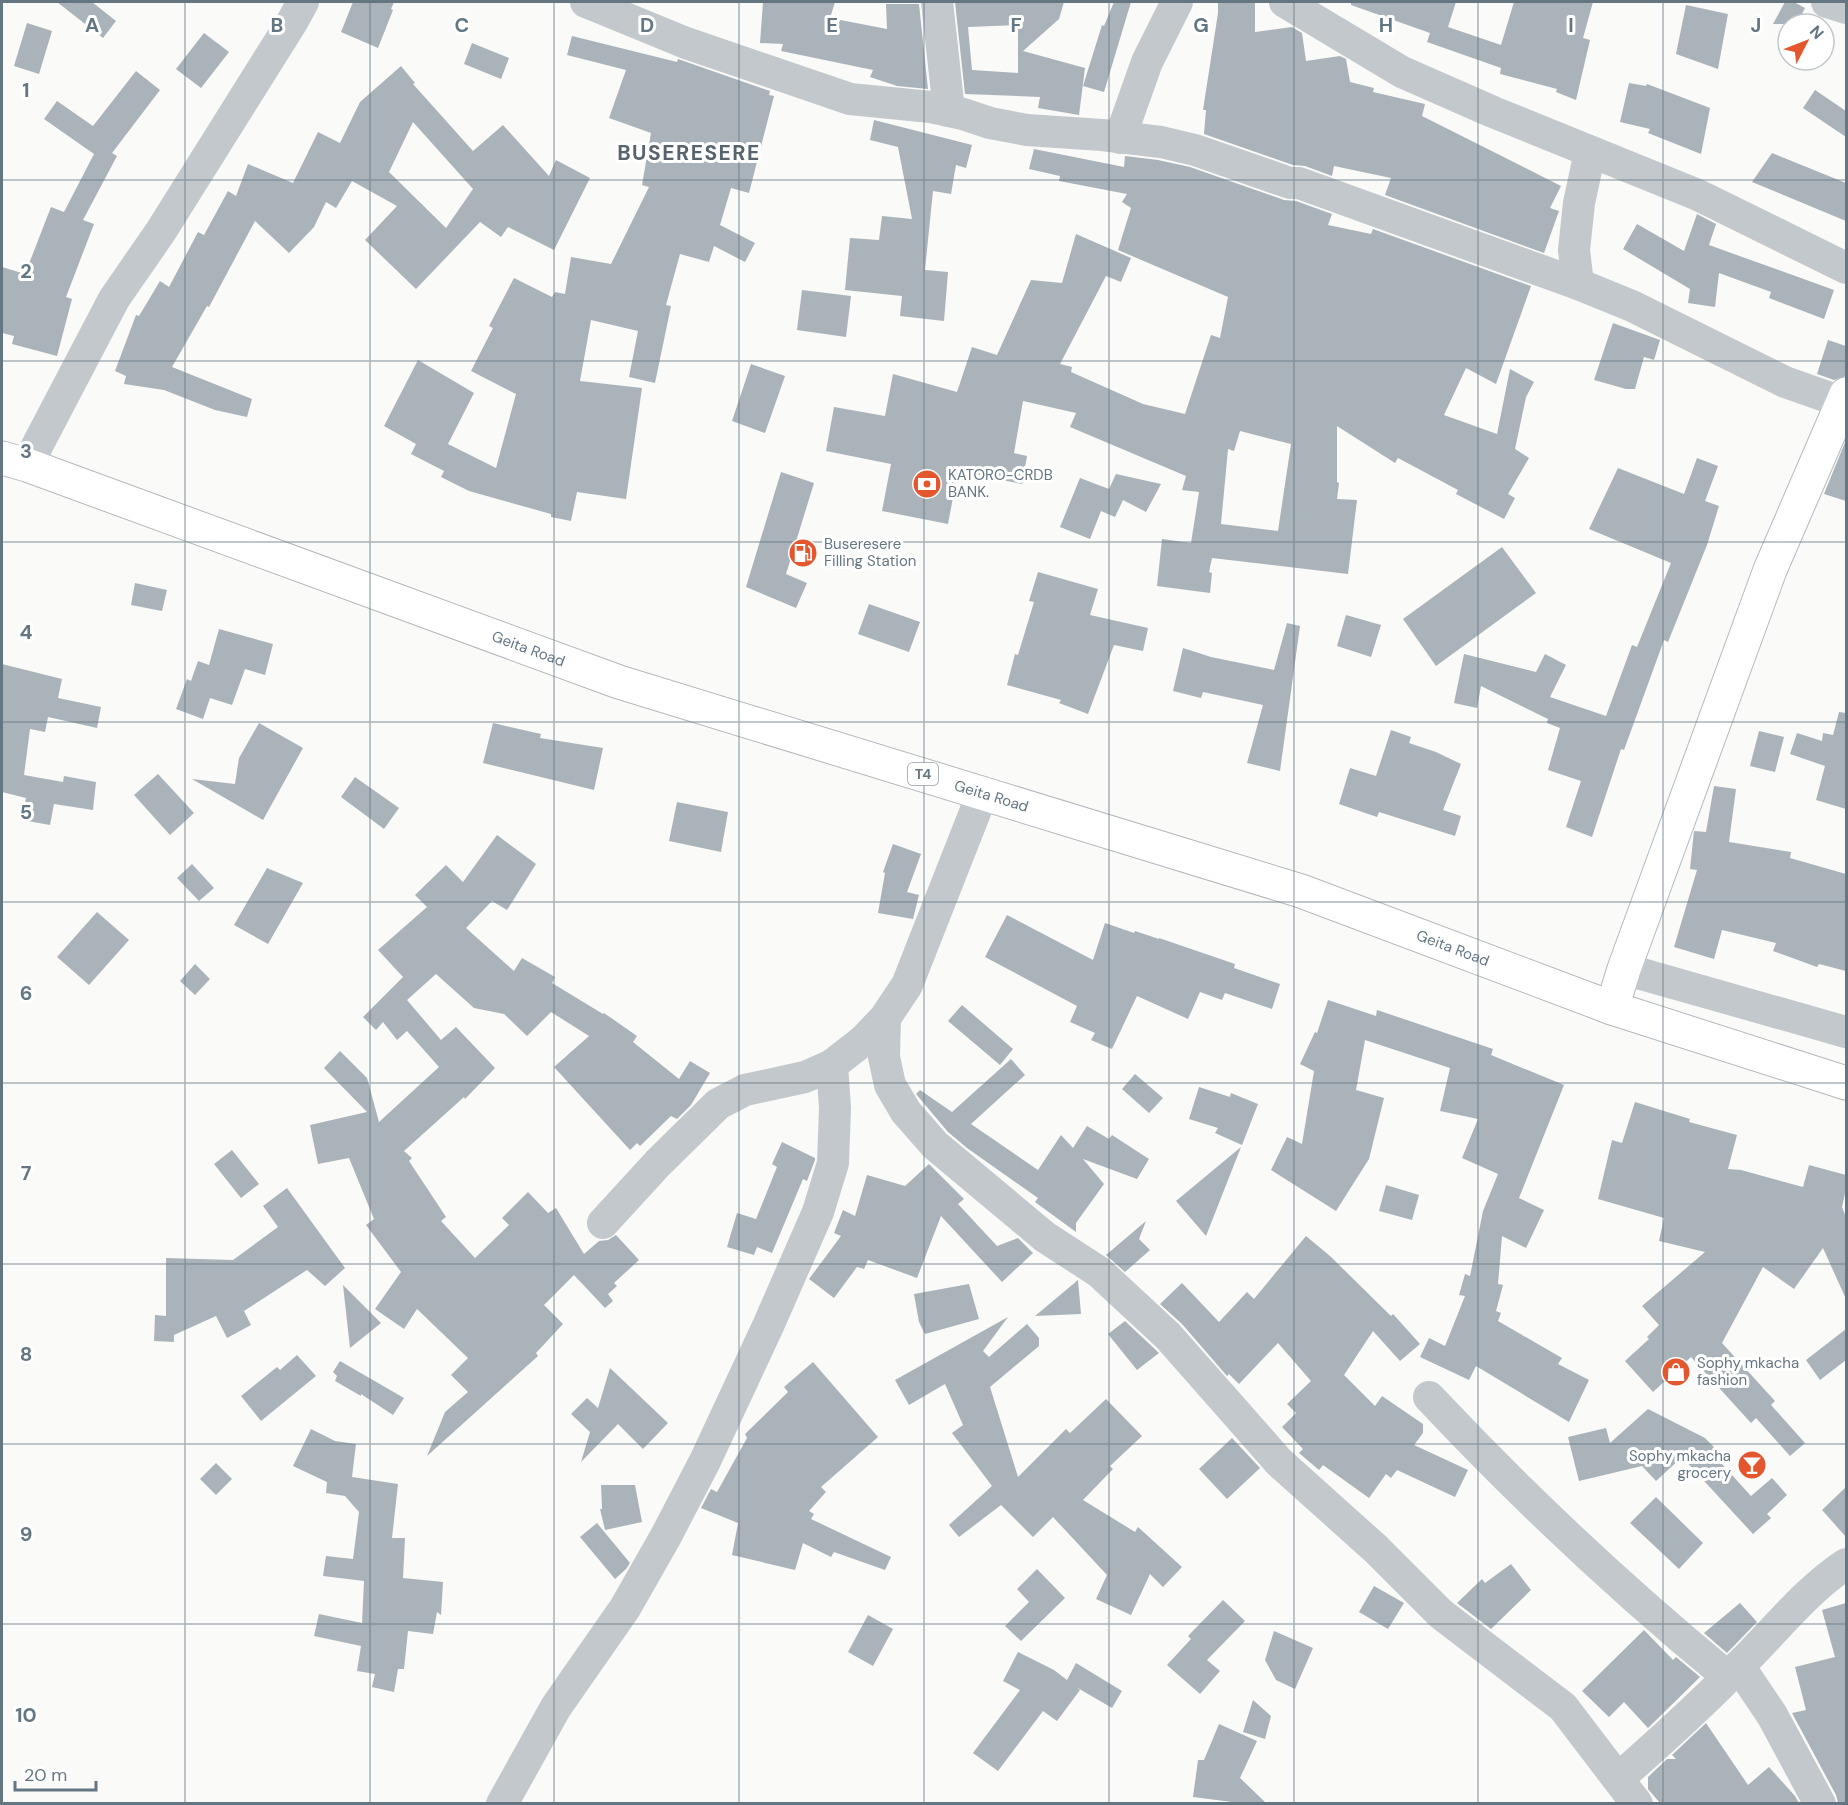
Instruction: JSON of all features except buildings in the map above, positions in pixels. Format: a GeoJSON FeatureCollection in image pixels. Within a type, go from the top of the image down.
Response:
{"type":"FeatureCollection","features":[{"type":"Feature","properties":{"kind":"main road"},"geometry":{"type":"LineString","coordinates":[[1612,1008],[1623,969],[1770,570],[1844,398]]}},
{"type":"Feature","properties":{"kind":"main road","name":"Geita Road"},"geometry":{"type":"LineString","coordinates":[[14,461],[619,682],[1301,891],[1612,1008],[1846,1083]]}},
{"type":"Feature","properties":{"kind":"street"},"geometry":{"type":"LineString","coordinates":[[14,461],[114,299],[161,231],[303,2]]}},
{"type":"Feature","properties":{"kind":"street"},"geometry":{"type":"LineString","coordinates":[[586,2],[686,43],[850,99],[931,107],[990,123],[1027,130],[1161,142],[1194,150],[1290,183],[1299,183],[1578,284],[1632,306],[1785,382],[1844,398]]}},
{"type":"Feature","properties":{"kind":"street"},"geometry":{"type":"LineString","coordinates":[[937,2],[949,111]]}},
{"type":"Feature","properties":{"kind":"street"},"geometry":{"type":"LineString","coordinates":[[1120,138],[1148,62],[1177,2]]}},
{"type":"Feature","properties":{"kind":"street"},"geometry":{"type":"LineString","coordinates":[[1285,2],[1402,72],[1493,112],[1698,195],[1846,268]]}},
{"type":"Feature","properties":{"kind":"street"},"geometry":{"type":"LineString","coordinates":[[1827,2],[1846,8]]}},
{"type":"Feature","properties":{"kind":"street"},"geometry":{"type":"LineString","coordinates":[[1578,284],[1574,250],[1579,203],[1590,152]]}},
{"type":"Feature","properties":{"kind":"street"},"geometry":{"type":"LineString","coordinates":[[603,1222],[718,1104],[745,1090],[805,1077],[832,1065],[864,1041],[885,1018],[907,985],[983,792]]}},
{"type":"Feature","properties":{"kind":"street"},"geometry":{"type":"LineString","coordinates":[[1623,969],[1846,1032]]}},
{"type":"Feature","properties":{"kind":"street"},"geometry":{"type":"LineString","coordinates":[[885,1018],[884,1057],[890,1085],[906,1112],[935,1145],[1045,1237],[1099,1272],[1168,1336],[1279,1462],[1376,1549],[1441,1614],[1563,1707],[1637,1803]]}},
{"type":"Feature","properties":{"kind":"street"},"geometry":{"type":"LineString","coordinates":[[502,1803],[556,1707],[625,1608],[660,1546],[705,1461],[768,1326],[818,1212],[833,1163],[835,1108],[832,1065]]}},
{"type":"Feature","properties":{"kind":"street"},"geometry":{"type":"LineString","coordinates":[[1429,1397],[1557,1528],[1659,1620],[1734,1672],[1772,1715],[1820,1803]]}},
{"type":"Feature","properties":{"kind":"street"},"geometry":{"type":"LineString","coordinates":[[1619,1778],[1734,1672],[1795,1607],[1846,1564]]}},
{"type":"Feature","properties":{"kind":"place","name":"KATORO-CRDB BANK."},"geometry":{"type":"Point","coordinates":[927,484]}},
{"type":"Feature","properties":{"kind":"place","name":"Buseresere Filling Station"},"geometry":{"type":"Point","coordinates":[803,553]}},
{"type":"Feature","properties":{"kind":"place","name":"Sophy mkacha fashion"},"geometry":{"type":"Point","coordinates":[1676,1372]}},
{"type":"Feature","properties":{"kind":"place","name":"Sophy mkacha grocery"},"geometry":{"type":"Point","coordinates":[1752,1465]}},
{"type":"Feature","properties":{"kind":"district","name":"BUSERESERE"},"geometry":{"type":"Point","coordinates":[689,153]}}]}
